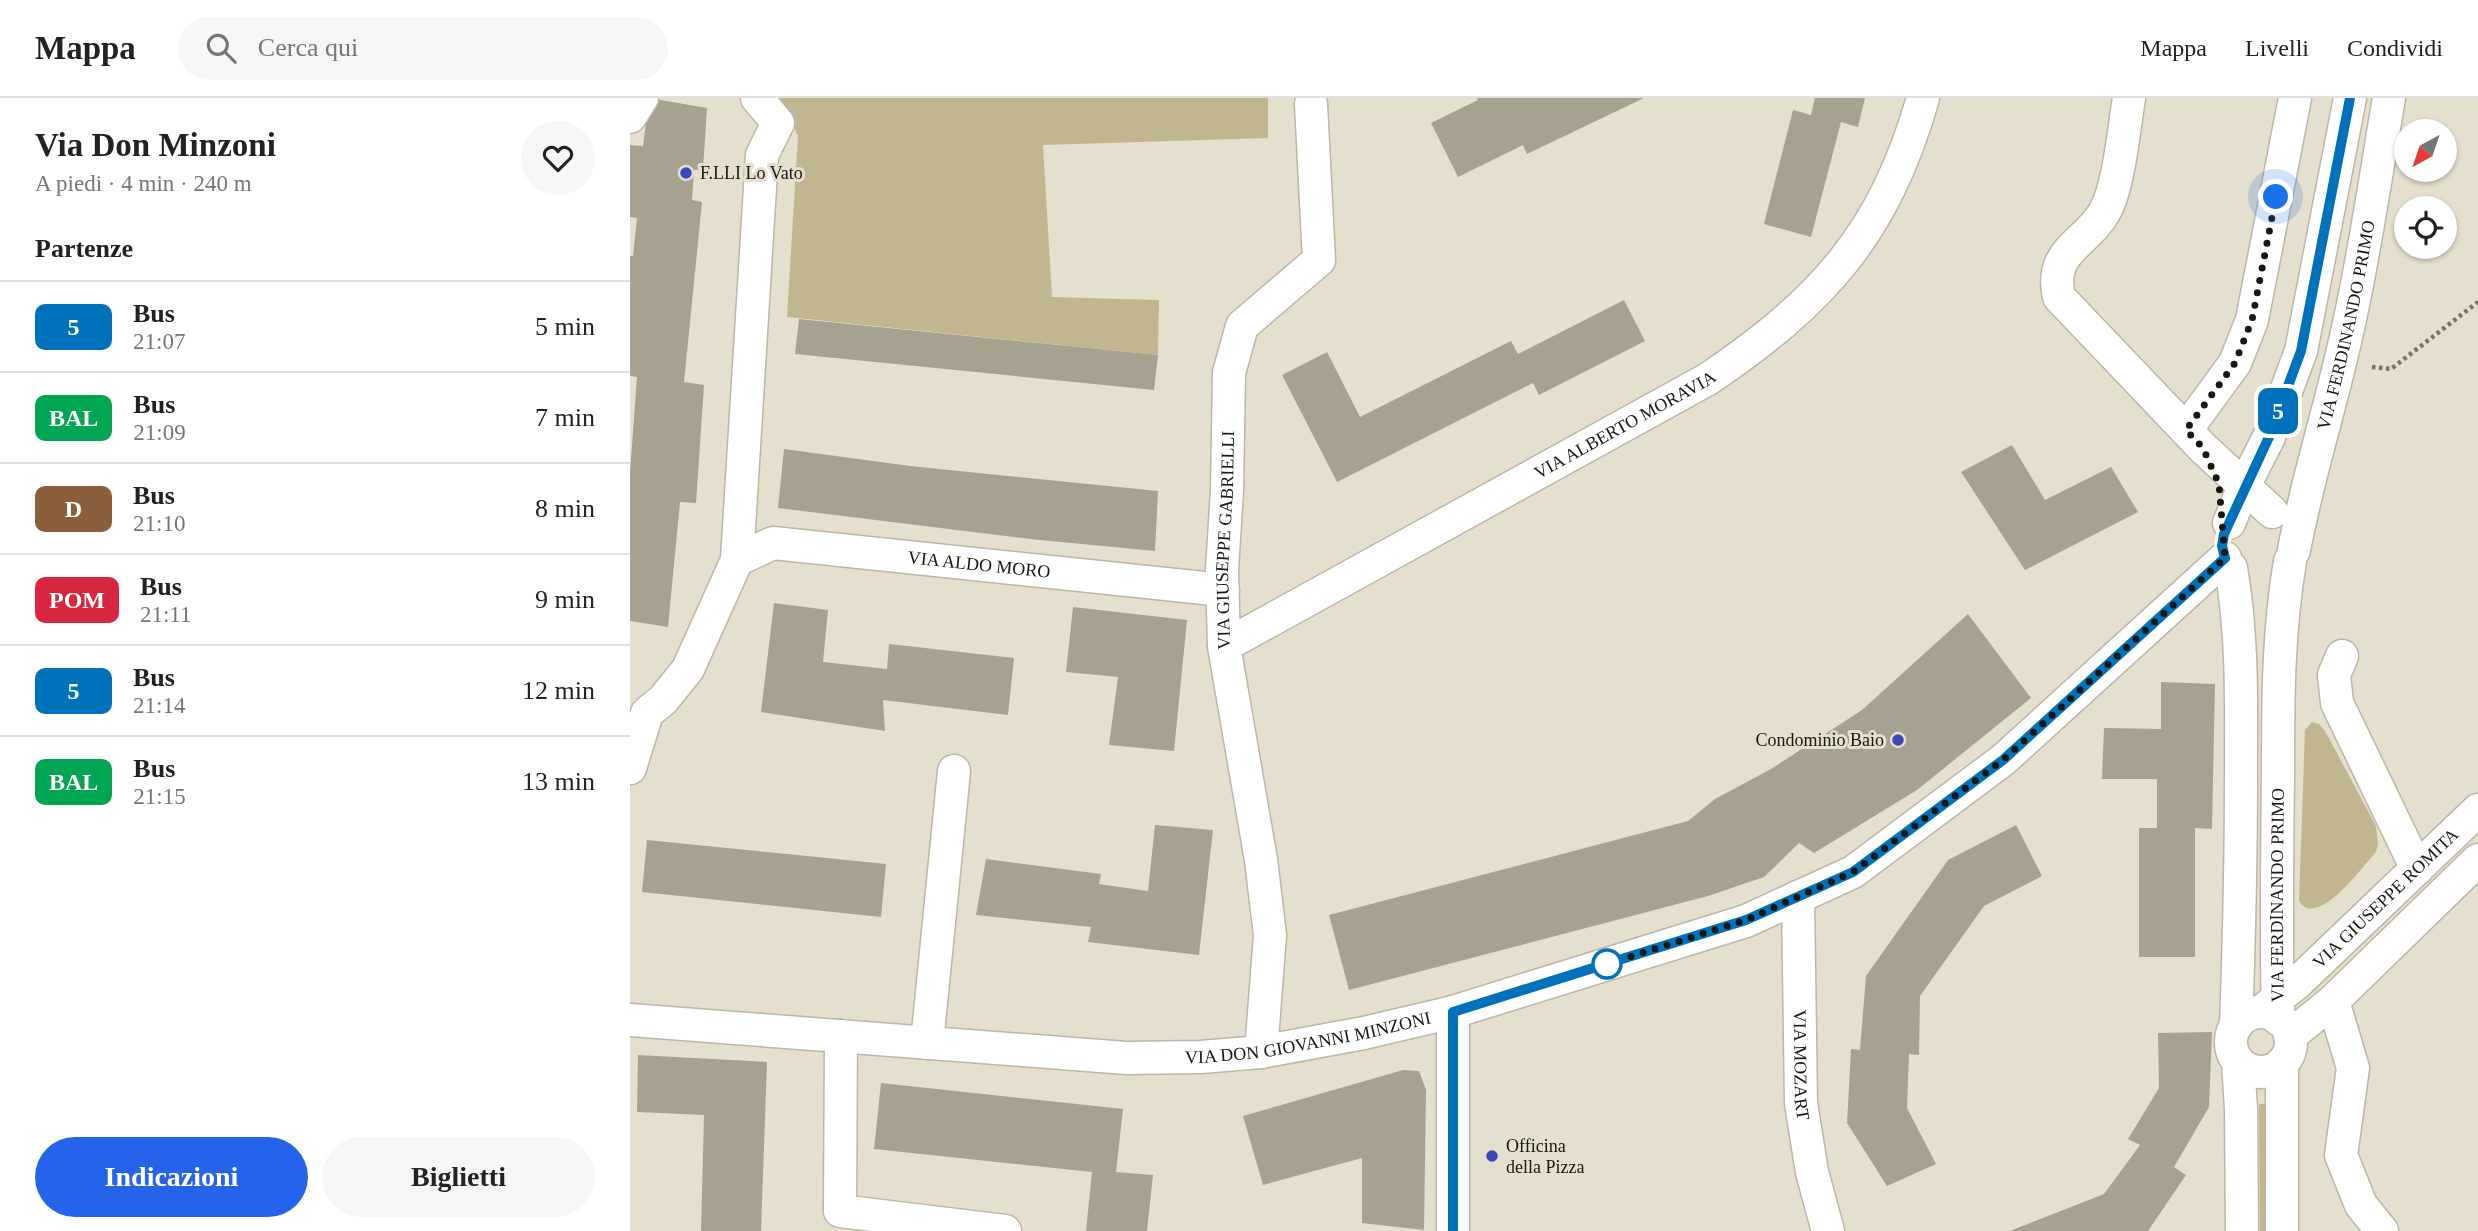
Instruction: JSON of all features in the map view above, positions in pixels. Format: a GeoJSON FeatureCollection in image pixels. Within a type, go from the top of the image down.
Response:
{"type":"FeatureCollection","features":[{"type":"Feature","properties":{"kind":"street"},"geometry":{"type":"LineString","coordinates":[[630,117],[642,98]]}},
{"type":"Feature","properties":{"kind":"street"},"geometry":{"type":"LineString","coordinates":[[630,768],[639,712],[663,700],[688,669],[737,560],[762,155],[778,123],[757,98]]}},
{"type":"Feature","properties":{"kind":"street","name":"VIA ALBERTO MORAVIA"},"geometry":{"type":"LineString","coordinates":[[1224,646],[1696,386],[1748,352],[1818,292],[1846,260],[1874,219],[1896,176],[1923,98]]}},
{"type":"Feature","properties":{"kind":"street"},"geometry":{"type":"LineString","coordinates":[[2129,98],[2109,203],[2095,225],[2068,251],[2058,267],[2055,282],[2059,296],[2194,439],[2272,512],[2282,518],[2294,538],[2292,555],[2283,570],[2263,580],[2251,580],[2240,575],[2227,546],[2219,484],[2194,439]]}},
{"type":"Feature","properties":{"kind":"street"},"geometry":{"type":"LineString","coordinates":[[2194,439],[2235,363],[2252,320],[2295,98]]}},
{"type":"Feature","properties":{"kind":"street","name":"VIA FERDINANDO PRIMO"},"geometry":{"type":"LineString","coordinates":[[2271,1026],[2241,918],[2241,664],[2239,613],[2227,546],[2244,486],[2269,437],[2301,351],[2350,98]]}},
{"type":"Feature","properties":{"kind":"street","name":"VIA FERDINANDO PRIMO"},"geometry":{"type":"LineString","coordinates":[[2281,1231],[2271,1026],[2276,916],[2278,667],[2282,611],[2305,489],[2349,327],[2389,98]]}},
{"type":"Feature","properties":{"kind":"street","name":"VIA GIUSEPPE GABRIELLI"},"geometry":{"type":"LineString","coordinates":[[1261,1052],[1270,935],[1261,860],[1224,646],[1229,373],[1242,326],[1319,260],[1311,104]]}},
{"type":"Feature","properties":{"kind":"street"},"geometry":{"type":"LineString","coordinates":[[2227,546],[2238,515],[2248,510],[2272,512]]}},
{"type":"Feature","properties":{"kind":"street","name":"VIA ALDO MORO"},"geometry":{"type":"LineString","coordinates":[[737,560],[773,543],[1223,590]]}},
{"type":"Feature","properties":{"kind":"street","name":"VIA DON GIOVANNI MINZONI"},"geometry":{"type":"LineString","coordinates":[[630,1020],[1126,1058],[1202,1058],[1261,1052],[1364,1033],[1453,1012],[1746,920],[1853,872],[2003,760],[2227,546]]}},
{"type":"Feature","properties":{"kind":"street"},"geometry":{"type":"LineString","coordinates":[[2342,656],[2334,675],[2337,703],[2417,869]]}},
{"type":"Feature","properties":{"kind":"street"},"geometry":{"type":"LineString","coordinates":[[927,1043],[954,771]]}},
{"type":"Feature","properties":{"kind":"street","name":"VIA GIUSEPPE ROMITA"},"geometry":{"type":"LineString","coordinates":[[2271,1026],[2373,910],[2477,812]]}},
{"type":"Feature","properties":{"kind":"street","name":"VIA GIUSEPPE ROMITA"},"geometry":{"type":"LineString","coordinates":[[2271,1026],[2333,1001],[2478,860]]}},
{"type":"Feature","properties":{"kind":"street","name":"VIA MOZART"},"geometry":{"type":"LineString","coordinates":[[1798,897],[1801,1103],[1812,1172],[1828,1231]]}},
{"type":"Feature","properties":{"kind":"street"},"geometry":{"type":"LineString","coordinates":[[2276,916],[2291,954],[2303,956],[2319,952],[2373,910]]}},
{"type":"Feature","properties":{"kind":"street"},"geometry":{"type":"LineString","coordinates":[[2333,1001],[2353,1068],[2341,1155],[2360,1218],[2382,1231]]}},
{"type":"Feature","properties":{"kind":"street"},"geometry":{"type":"LineString","coordinates":[[1453,1012],[1453,1231]]}},
{"type":"Feature","properties":{"kind":"street"},"geometry":{"type":"LineString","coordinates":[[2238,1062],[2255,1072],[2265,1072],[2271,1026],[2231,1035],[2231,1045],[2238,1062],[2241,1109],[2242,1231]]}},
{"type":"Feature","properties":{"kind":"street"},"geometry":{"type":"LineString","coordinates":[[841,1036],[840,1211],[1004,1231]]}},
{"type":"Feature","properties":{"kind":"path"},"geometry":{"type":"LineString","coordinates":[[2339,365],[2391,369],[2478,302]]}},
{"type":"Feature","properties":{"kind":"shaded area"},"geometry":{"type":"Polygon","coordinates":[[[772,98],[1268,98],[1268,138],[1043,145],[1052,297],[1159,300],[1158,355],[787,317],[798,136],[791,121],[772,98]]]}},
{"type":"Feature","properties":{"kind":"shaded area"},"geometry":{"type":"Polygon","coordinates":[[[2312,722],[2319,724],[2325,731],[2376,826],[2378,844],[2376,852],[2339,893],[2317,908],[2307,908],[2299,901],[2305,730],[2312,722]]]}},
{"type":"Feature","properties":{"kind":"shaded area"},"geometry":{"type":"Polygon","coordinates":[[[2259,1104],[2268,1104],[2269,1231],[2260,1231],[2259,1104]]]}},
{"type":"Feature","properties":{"kind":"building"},"geometry":{"type":"Polygon","coordinates":[[[649,98],[707,108],[703,169],[694,170],[692,200],[702,202],[684,382],[704,385],[696,503],[680,502],[668,627],[630,621],[630,473],[637,377],[630,376],[630,256],[633,256],[637,218],[630,217],[630,145],[643,146],[649,98]]]}},
{"type":"Feature","properties":{"kind":"building"},"geometry":{"type":"Polygon","coordinates":[[[1477,98],[1644,98],[1527,154],[1523,145],[1458,177],[1431,123],[1478,100],[1477,98]]]}},
{"type":"Feature","properties":{"kind":"building"},"geometry":{"type":"Polygon","coordinates":[[[1815,98],[1865,98],[1858,127],[1841,122],[1811,237],[1764,224],[1793,110],[1811,115],[1815,98]]]}},
{"type":"Feature","properties":{"kind":"building"},"geometry":{"type":"Polygon","coordinates":[[[1624,300],[1645,341],[1539,395],[1533,383],[1337,482],[1282,375],[1327,352],[1360,417],[1511,341],[1518,354],[1624,300]]]}},
{"type":"Feature","properties":{"kind":"building"},"geometry":{"type":"Polygon","coordinates":[[[799,319],[1158,355],[1154,390],[795,354],[799,319]]]}},
{"type":"Feature","properties":{"kind":"building"},"geometry":{"type":"Polygon","coordinates":[[[2012,445],[2045,500],[2111,467],[2138,512],[2025,570],[1961,472],[2012,445]]]}},
{"type":"Feature","properties":{"kind":"building"},"geometry":{"type":"Polygon","coordinates":[[[784,449],[910,466],[1158,491],[1155,551],[1030,539],[778,508],[784,449]]]}},
{"type":"Feature","properties":{"kind":"building"},"geometry":{"type":"Polygon","coordinates":[[[774,603],[828,610],[823,662],[887,669],[889,644],[1014,658],[1008,715],[883,700],[885,731],[761,712],[774,603]]]}},
{"type":"Feature","properties":{"kind":"building"},"geometry":{"type":"Polygon","coordinates":[[[1073,607],[1187,620],[1174,751],[1109,745],[1118,677],[1066,672],[1073,607]]]}},
{"type":"Feature","properties":{"kind":"building"},"geometry":{"type":"Polygon","coordinates":[[[1968,614],[2031,698],[1917,790],[1814,853],[1799,843],[1764,877],[1708,896],[1349,990],[1329,915],[1688,821],[1715,799],[1771,769],[1862,710],[1968,614]]]}},
{"type":"Feature","properties":{"kind":"building"},"geometry":{"type":"Polygon","coordinates":[[[2161,682],[2215,684],[2212,829],[2195,828],[2195,957],[2139,957],[2139,828],[2157,828],[2157,779],[2102,779],[2104,728],[2161,729],[2161,682]]]}},
{"type":"Feature","properties":{"kind":"building"},"geometry":{"type":"Polygon","coordinates":[[[1155,825],[1213,830],[1199,955],[1088,942],[1091,927],[976,915],[986,859],[1101,874],[1099,884],[1148,891],[1155,825]]]}},
{"type":"Feature","properties":{"kind":"building"},"geometry":{"type":"Polygon","coordinates":[[[2016,825],[2042,876],[1984,906],[1920,996],[1919,1055],[1909,1054],[1907,1108],[1936,1164],[1887,1186],[1847,1123],[1851,1049],[1860,1050],[1866,976],[1948,860],[2016,825]]]}},
{"type":"Feature","properties":{"kind":"building"},"geometry":{"type":"Polygon","coordinates":[[[647,840],[886,864],[881,917],[642,892],[647,840]]]}},
{"type":"Feature","properties":{"kind":"building"},"geometry":{"type":"Polygon","coordinates":[[[2212,1032],[2209,1107],[2174,1167],[2186,1175],[2148,1231],[2010,1231],[2104,1194],[2140,1145],[2128,1139],[2159,1088],[2158,1033],[2212,1032]]]}},
{"type":"Feature","properties":{"kind":"building"},"geometry":{"type":"Polygon","coordinates":[[[638,1055],[767,1062],[761,1231],[701,1231],[704,1115],[637,1112],[638,1055]]]}},
{"type":"Feature","properties":{"kind":"building"},"geometry":{"type":"Polygon","coordinates":[[[1403,1070],[1419,1071],[1426,1090],[1424,1230],[1362,1223],[1362,1158],[1263,1185],[1243,1116],[1403,1070]]]}},
{"type":"Feature","properties":{"kind":"building"},"geometry":{"type":"Polygon","coordinates":[[[881,1083],[1123,1109],[1116,1172],[1153,1175],[1147,1231],[1086,1231],[1092,1172],[874,1149],[881,1083]]]}},
{"type":"Feature","properties":{"kind":"bus line","name":"5"},"geometry":{"type":"LineString","coordinates":[[1453,1231],[1453,1012],[1746,920],[1853,872],[2003,760],[2225,558],[2222,546],[2224,534],[2269,437],[2301,351],[2350,98]]}},
{"type":"Feature","properties":{"kind":"place","name":"F.LLI Lo Vato"},"geometry":{"type":"Point","coordinates":[686,173]}},
{"type":"Feature","properties":{"kind":"place","name":"Condominio Baio"},"geometry":{"type":"Point","coordinates":[1898,740]}},
{"type":"Feature","properties":{"kind":"place","name":"Officina della Pizza"},"geometry":{"type":"Point","coordinates":[1492,1156]}},
{"type":"Feature","properties":{"kind":"route"},"geometry":{"type":"LineString","coordinates":[[1607,964],[1746,920],[1853,872],[2003,760],[2225,558],[2219,484],[2203,448],[2186,430],[2235,363],[2252,320],[2276,197]]}}]}
